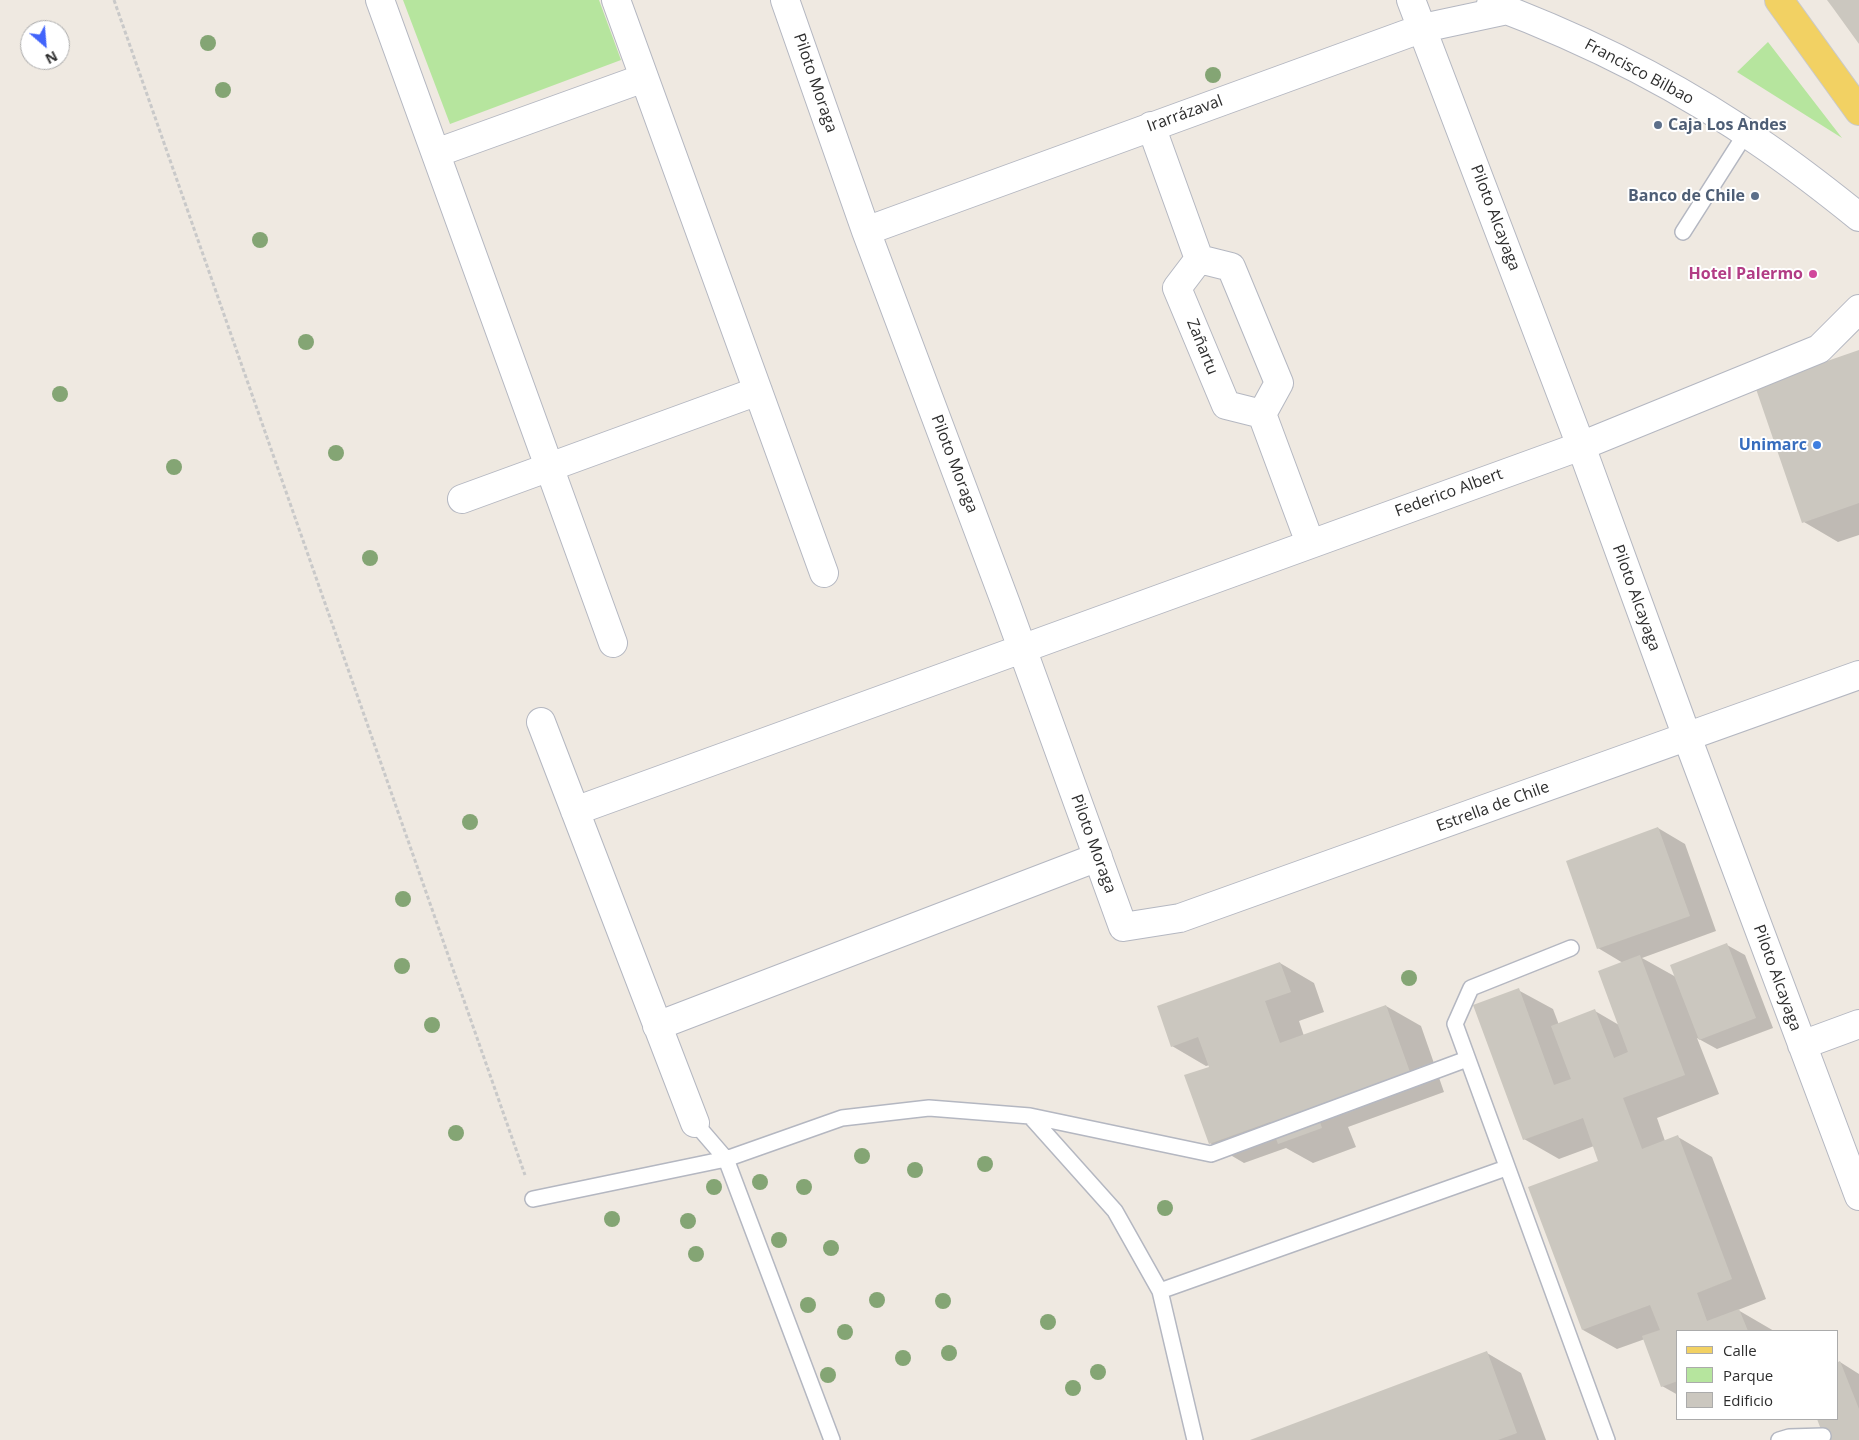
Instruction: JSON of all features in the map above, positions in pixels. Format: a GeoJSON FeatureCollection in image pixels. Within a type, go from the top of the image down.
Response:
{"type":"FeatureCollection","features":[{"type":"Feature","properties":{"kind":"main road"},"geometry":{"type":"LineString","coordinates":[[1779,0],[1859,110]]}},
{"type":"Feature","properties":{"kind":"street"},"geometry":{"type":"LineString","coordinates":[[380,0],[613,643]]}},
{"type":"Feature","properties":{"kind":"street"},"geometry":{"type":"LineString","coordinates":[[616,0],[824,573]]}},
{"type":"Feature","properties":{"kind":"street","name":"Piloto Moraga"},"geometry":{"type":"LineString","coordinates":[[786,0],[866,231],[1022,648],[1123,927]]}},
{"type":"Feature","properties":{"kind":"street","name":"Piloto Alcayaga"},"geometry":{"type":"LineString","coordinates":[[1411,0],[1581,446],[1687,737],[1859,1196]]}},
{"type":"Feature","properties":{"kind":"street","name":"Francisco Bilbao"},"geometry":{"type":"LineString","coordinates":[[1480,0],[1547,26],[1611,55],[1672,88],[1746,133],[1814,181],[1859,217]]}},
{"type":"Feature","properties":{"kind":"street","name":"Irarrázaval"},"geometry":{"type":"LineString","coordinates":[[866,231],[1423,28],[1507,10]]}},
{"type":"Feature","properties":{"kind":"street"},"geometry":{"type":"LineString","coordinates":[[436,153],[644,78]]}},
{"type":"Feature","properties":{"kind":"street"},"geometry":{"type":"LineString","coordinates":[[1151,126],[1199,259],[1231,267],[1279,383],[1262,414],[1310,543]]}},
{"type":"Feature","properties":{"kind":"street","name":"Zañartu"},"geometry":{"type":"LineString","coordinates":[[1199,259],[1177,288],[1226,405],[1262,414]]}},
{"type":"Feature","properties":{"kind":"street","name":"Federico Albert"},"geometry":{"type":"LineString","coordinates":[[575,811],[1581,446],[1819,349],[1859,309]]}},
{"type":"Feature","properties":{"kind":"street"},"geometry":{"type":"LineString","coordinates":[[462,499],[758,391]]}},
{"type":"Feature","properties":{"kind":"street","name":"Estrella de Chile"},"geometry":{"type":"LineString","coordinates":[[1123,927],[1180,918],[1859,675]]}},
{"type":"Feature","properties":{"kind":"street"},"geometry":{"type":"LineString","coordinates":[[541,722],[695,1123]]}},
{"type":"Feature","properties":{"kind":"street"},"geometry":{"type":"LineString","coordinates":[[657,1026],[1098,857]]}},
{"type":"Feature","properties":{"kind":"street"},"geometry":{"type":"LineString","coordinates":[[1802,1045],[1859,1024]]}},
{"type":"Feature","properties":{"kind":"lane"},"geometry":{"type":"LineString","coordinates":[[1683,232],[1746,133]]}},
{"type":"Feature","properties":{"kind":"lane"},"geometry":{"type":"LineString","coordinates":[[1572,948],[1471,988],[1455,1024],[1506,1168],[1607,1440]]}},
{"type":"Feature","properties":{"kind":"lane"},"geometry":{"type":"LineString","coordinates":[[533,1199],[726,1159],[842,1118],[929,1108],[1030,1116],[1211,1154],[1468,1059]]}},
{"type":"Feature","properties":{"kind":"lane"},"geometry":{"type":"LineString","coordinates":[[1030,1116],[1115,1212],[1160,1291],[1195,1440]]}},
{"type":"Feature","properties":{"kind":"lane"},"geometry":{"type":"LineString","coordinates":[[695,1123],[726,1159],[832,1440]]}},
{"type":"Feature","properties":{"kind":"lane"},"geometry":{"type":"LineString","coordinates":[[1160,1291],[1506,1168]]}},
{"type":"Feature","properties":{"kind":"lane"},"geometry":{"type":"LineString","coordinates":[[1779,1440],[1789,1437],[1821,1438]]}},
{"type":"Feature","properties":{"kind":"path"},"geometry":{"type":"LineString","coordinates":[[114,0],[533,1199]]}},
{"type":"Feature","properties":{"kind":"green space"},"geometry":{"type":"Polygon","coordinates":[[[403,0],[599,0],[621,60],[450,124],[403,0]]]}},
{"type":"Feature","properties":{"kind":"green space"},"geometry":{"type":"Polygon","coordinates":[[[1768,42],[1842,138],[1737,72],[1768,42]]]}},
{"type":"Feature","properties":{"kind":"building"},"geometry":{"type":"Polygon","coordinates":[[[1827,0],[1859,0],[1859,44],[1833,8],[1827,0]]]}},
{"type":"Feature","properties":{"kind":"building","name":"Unimarc"},"geometry":{"type":"Polygon","coordinates":[[[1859,350],[1859,503],[1802,523],[1755,386],[1859,350]]]}},
{"type":"Feature","properties":{"kind":"building"},"geometry":{"type":"Polygon","coordinates":[[[1658,827],[1690,916],[1597,949],[1566,861],[1658,827]]]}},
{"type":"Feature","properties":{"kind":"building"},"geometry":{"type":"Polygon","coordinates":[[[1727,943],[1756,1018],[1699,1040],[1670,965],[1727,943]]]}},
{"type":"Feature","properties":{"kind":"building"},"geometry":{"type":"Polygon","coordinates":[[[1640,955],[1685,1075],[1623,1098],[1642,1149],[1678,1135],[1732,1279],[1697,1293],[1707,1321],[1739,1309],[1748,1330],[1676,1330],[1676,1382],[1661,1387],[1642,1336],[1660,1330],[1650,1305],[1582,1330],[1528,1187],[1598,1161],[1583,1118],[1523,1140],[1473,1005],[1519,988],[1554,1085],[1571,1079],[1551,1026],[1595,1009],[1614,1058],[1628,1052],[1598,971],[1640,955]]]}},
{"type":"Feature","properties":{"kind":"building"},"geometry":{"type":"Polygon","coordinates":[[[1280,962],[1291,992],[1265,1001],[1280,1043],[1386,1005],[1410,1072],[1315,1107],[1322,1128],[1278,1144],[1270,1122],[1209,1144],[1184,1075],[1209,1067],[1198,1037],[1171,1047],[1157,1006],[1280,962]]]}},
{"type":"Feature","properties":{"kind":"building"},"geometry":{"type":"Polygon","coordinates":[[[1487,1351],[1517,1433],[1498,1440],[1250,1440],[1487,1351]]]}},
{"type":"Feature","properties":{"kind":"building"},"geometry":{"type":"Polygon","coordinates":[[[1839,1362],[1859,1409],[1859,1440],[1825,1440],[1817,1420],[1839,1420],[1839,1362]]]}},
{"type":"Feature","properties":{"kind":"place","name":"Caja Los Andes"},"geometry":{"type":"Point","coordinates":[1658,125]}},
{"type":"Feature","properties":{"kind":"place","name":"Banco de Chile"},"geometry":{"type":"Point","coordinates":[1755,196]}},
{"type":"Feature","properties":{"kind":"place","name":"Hotel Palermo"},"geometry":{"type":"Point","coordinates":[1813,274]}},
{"type":"Feature","properties":{"kind":"place","name":"Unimarc"},"geometry":{"type":"Point","coordinates":[1817,445]}}]}
